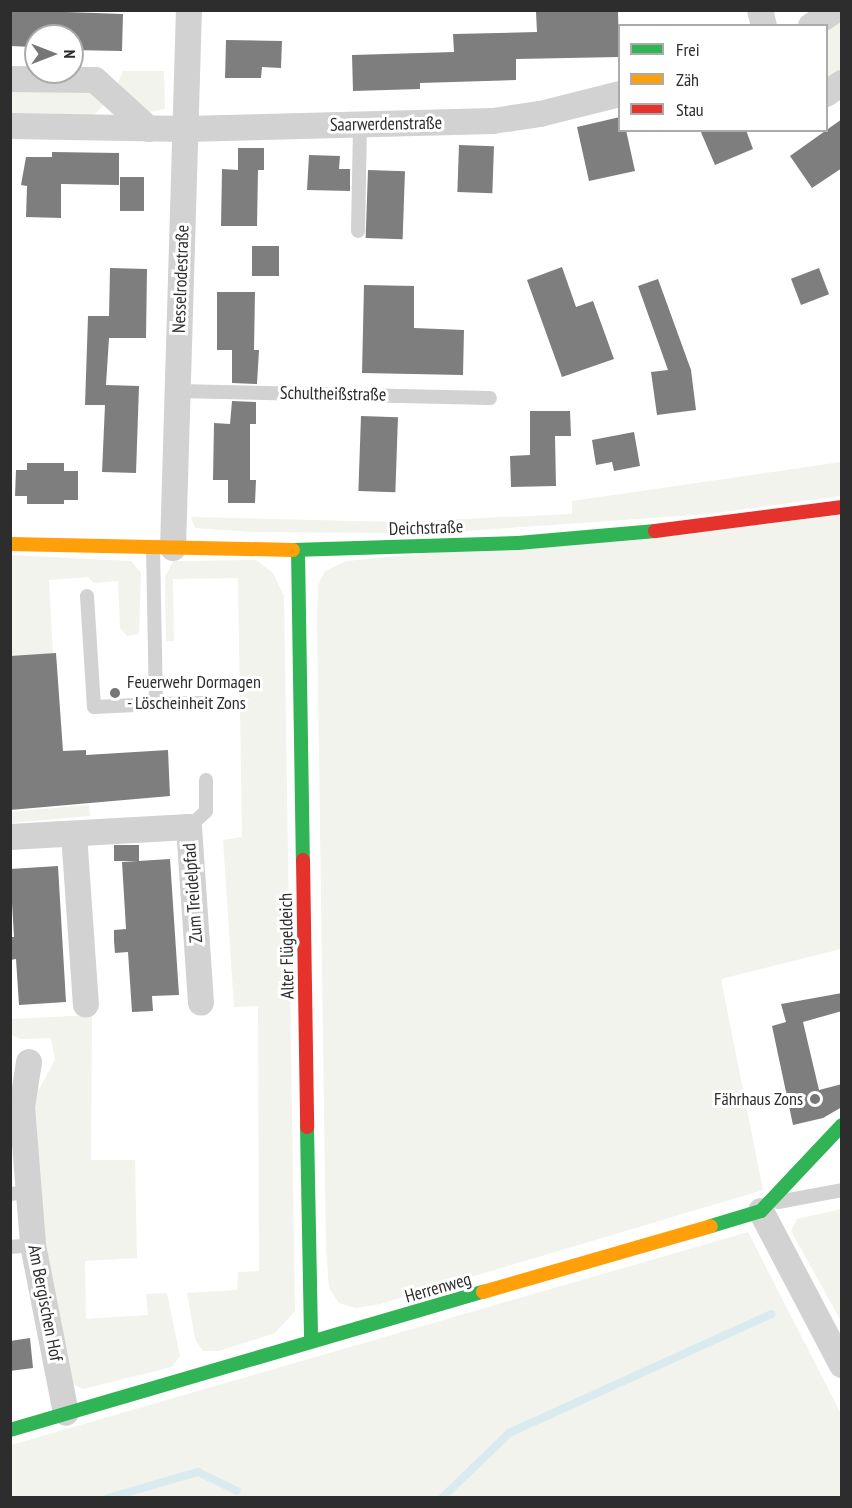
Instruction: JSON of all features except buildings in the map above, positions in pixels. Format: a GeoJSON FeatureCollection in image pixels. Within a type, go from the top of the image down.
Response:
{"type":"FeatureCollection","features":[{"type":"Feature","properties":{"kind":"street","name":"Nesselrodestraße"},"geometry":{"type":"LineString","coordinates":[[163,548],[177,390],[189,10]]}},
{"type":"Feature","properties":{"kind":"street"},"geometry":{"type":"LineString","coordinates":[[815,24],[836,10]]}},
{"type":"Feature","properties":{"kind":"street"},"geometry":{"type":"LineString","coordinates":[[10,78],[95,80],[149,129]]}},
{"type":"Feature","properties":{"kind":"street"},"geometry":{"type":"LineString","coordinates":[[828,93],[842,83]]}},
{"type":"Feature","properties":{"kind":"street","name":"Saarwerdenstraße"},"geometry":{"type":"LineString","coordinates":[[10,126],[185,129],[493,121],[540,114],[618,94]]}},
{"type":"Feature","properties":{"kind":"street","name":"Deichstraße"},"geometry":{"type":"LineString","coordinates":[[10,544],[298,550],[518,543],[645,532],[842,507]]}},
{"type":"Feature","properties":{"kind":"street","name":"Alter Flügeldeich"},"geometry":{"type":"LineString","coordinates":[[298,550],[312,1341]]}},
{"type":"Feature","properties":{"kind":"street","name":"Zum Treidelpfad"},"geometry":{"type":"LineString","coordinates":[[10,837],[189,827],[201,1003]]}},
{"type":"Feature","properties":{"kind":"street"},"geometry":{"type":"LineString","coordinates":[[74,834],[86,1005]]}},
{"type":"Feature","properties":{"kind":"street","name":"Am Bergischen Hof"},"geometry":{"type":"LineString","coordinates":[[29,1062],[22,1107],[20,1193],[22,1246],[66,1413]]}},
{"type":"Feature","properties":{"kind":"street"},"geometry":{"type":"LineString","coordinates":[[842,1125],[767,1207],[842,1365]]}},
{"type":"Feature","properties":{"kind":"street","name":"Herrenweg"},"geometry":{"type":"LineString","coordinates":[[10,1430],[767,1207]]}},
{"type":"Feature","properties":{"kind":"lane"},"geometry":{"type":"LineString","coordinates":[[358,231],[360,125]]}},
{"type":"Feature","properties":{"kind":"lane","name":"Schultheißstraße"},"geometry":{"type":"LineString","coordinates":[[177,390],[490,398]]}},
{"type":"Feature","properties":{"kind":"lane"},"geometry":{"type":"LineString","coordinates":[[156,704],[163,548]]}},
{"type":"Feature","properties":{"kind":"lane"},"geometry":{"type":"LineString","coordinates":[[87,596],[94,707],[205,703]]}},
{"type":"Feature","properties":{"kind":"lane"},"geometry":{"type":"LineString","coordinates":[[189,827],[206,811],[206,780]]}},
{"type":"Feature","properties":{"kind":"lane"},"geometry":{"type":"LineString","coordinates":[[767,1207],[842,1190]]}},
{"type":"Feature","properties":{"kind":"shaded area"},"geometry":{"type":"Polygon","coordinates":[[[841,20],[841,69],[828,79],[828,28],[841,20]]]}},
{"type":"Feature","properties":{"kind":"shaded area"},"geometry":{"type":"Polygon","coordinates":[[[123,71],[164,71],[165,109],[144,113],[116,88],[123,71]]]}},
{"type":"Feature","properties":{"kind":"shaded area"},"geometry":{"type":"Polygon","coordinates":[[[11,85],[100,93],[103,106],[94,115],[11,114],[11,85]]]}},
{"type":"Feature","properties":{"kind":"shaded area"},"geometry":{"type":"Polygon","coordinates":[[[841,462],[841,496],[708,514],[409,535],[408,525],[420,521],[572,514],[572,501],[841,462]]]}},
{"type":"Feature","properties":{"kind":"shaded area"},"geometry":{"type":"Polygon","coordinates":[[[841,514],[841,949],[721,979],[763,1190],[380,1304],[356,1308],[339,1303],[329,1288],[326,1248],[317,618],[318,585],[325,571],[347,561],[841,514]]]}},
{"type":"Feature","properties":{"kind":"shaded area"},"geometry":{"type":"Polygon","coordinates":[[[191,517],[396,522],[394,533],[251,532],[195,528],[191,517]]]}},
{"type":"Feature","properties":{"kind":"shaded area"},"geometry":{"type":"Polygon","coordinates":[[[11,555],[131,561],[141,573],[139,634],[127,636],[120,628],[118,581],[94,583],[88,577],[49,580],[53,654],[11,656],[11,555]]]}},
{"type":"Feature","properties":{"kind":"shaded area"},"geometry":{"type":"Polygon","coordinates":[[[256,560],[273,573],[284,596],[295,1311],[275,1333],[219,1351],[203,1351],[195,1339],[187,1293],[237,1290],[238,1272],[259,1271],[258,1006],[234,1007],[223,840],[242,837],[238,578],[173,579],[174,641],[166,641],[165,577],[173,561],[256,560]]]}},
{"type":"Feature","properties":{"kind":"shaded area"},"geometry":{"type":"Polygon","coordinates":[[[89,805],[90,816],[12,823],[11,812],[89,805]]]}},
{"type":"Feature","properties":{"kind":"shaded area"},"geometry":{"type":"Polygon","coordinates":[[[92,1015],[91,1160],[135,1160],[137,1258],[85,1261],[86,1319],[148,1315],[146,1294],[167,1293],[180,1356],[172,1367],[83,1389],[72,1384],[47,1284],[28,1109],[55,1060],[51,1038],[21,1039],[11,1035],[10,1019],[92,1015]]]}},
{"type":"Feature","properties":{"kind":"shaded area"},"geometry":{"type":"Polygon","coordinates":[[[842,1209],[841,1321],[791,1231],[797,1219],[842,1209]]]}},
{"type":"Feature","properties":{"kind":"shaded area"},"geometry":{"type":"Polygon","coordinates":[[[748,1232],[841,1414],[841,1497],[11,1498],[11,1445],[748,1232]]]}},
{"type":"Feature","properties":{"kind":"waterway"},"geometry":{"type":"LineString","coordinates":[[442,1498],[509,1433],[771,1314]]}},
{"type":"Feature","properties":{"kind":"waterway"},"geometry":{"type":"LineString","coordinates":[[108,1498],[198,1472],[237,1491]]}},
{"type":"Feature","properties":{"kind":"traffic: fast"},"geometry":{"type":"LineString","coordinates":[[293,550],[518,543],[655,531]]}},
{"type":"Feature","properties":{"kind":"traffic: fast"},"geometry":{"type":"LineString","coordinates":[[298,550],[303,860]]}},
{"type":"Feature","properties":{"kind":"traffic: fast"},"geometry":{"type":"LineString","coordinates":[[711,1226],[761,1211],[842,1125]]}},
{"type":"Feature","properties":{"kind":"traffic: fast"},"geometry":{"type":"LineString","coordinates":[[307,1127],[311,1341]]}},
{"type":"Feature","properties":{"kind":"traffic: fast"},"geometry":{"type":"LineString","coordinates":[[10,1430],[483,1292]]}},
{"type":"Feature","properties":{"kind":"traffic: slow"},"geometry":{"type":"LineString","coordinates":[[10,544],[293,550]]}},
{"type":"Feature","properties":{"kind":"traffic: slow"},"geometry":{"type":"LineString","coordinates":[[483,1292],[711,1226]]}},
{"type":"Feature","properties":{"kind":"traffic: jam"},"geometry":{"type":"LineString","coordinates":[[655,531],[842,507]]}},
{"type":"Feature","properties":{"kind":"traffic: jam"},"geometry":{"type":"LineString","coordinates":[[303,860],[307,1127]]}},
{"type":"Feature","properties":{"kind":"place","name":"Feuerwehr Dormagen - Löscheinheit Zons"},"geometry":{"type":"Point","coordinates":[115,693]}},
{"type":"Feature","properties":{"kind":"place","name":"Fährhaus Zons"},"geometry":{"type":"Point","coordinates":[815,1099]}}]}
